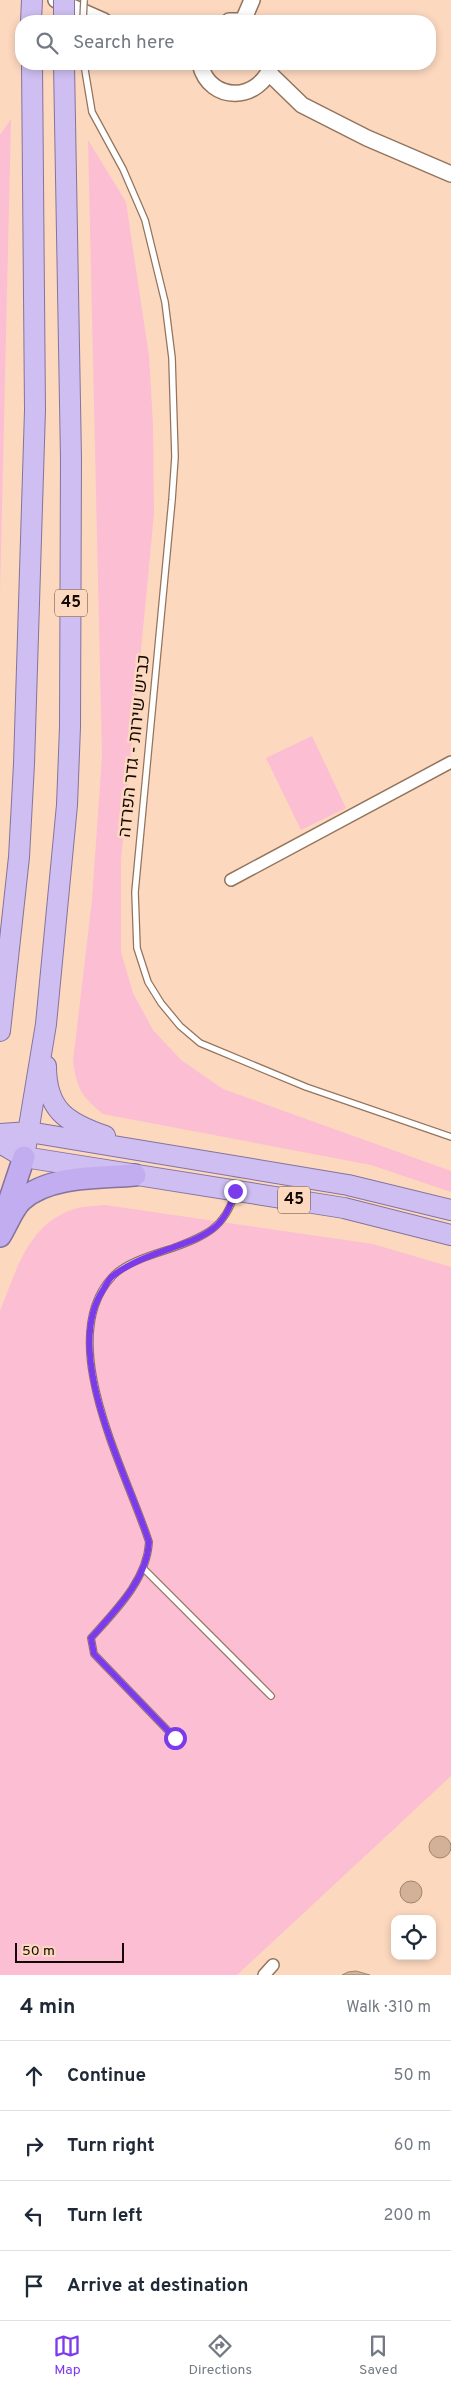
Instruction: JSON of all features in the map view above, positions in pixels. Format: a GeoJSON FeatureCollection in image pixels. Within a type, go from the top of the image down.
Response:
{"type":"FeatureCollection","features":[{"type":"Feature","properties":{"kind":"highway"},"geometry":{"type":"LineString","coordinates":[[31,15],[32,0]]}},
{"type":"Feature","properties":{"kind":"highway"},"geometry":{"type":"LineString","coordinates":[[64,0],[64,15]]}},
{"type":"Feature","properties":{"kind":"highway"},"geometry":{"type":"LineString","coordinates":[[0,1032],[19,857],[24,764],[35,410],[32,70]]}},
{"type":"Feature","properties":{"kind":"highway","name":"45"},"geometry":{"type":"LineString","coordinates":[[24,1157],[46,1024],[68,805],[71,459],[64,70]]}},
{"type":"Feature","properties":{"kind":"highway"},"geometry":{"type":"LineString","coordinates":[[46,1024],[46,1084],[59,1111],[68,1120],[81,1127],[152,1152]]}},
{"type":"Feature","properties":{"kind":"highway","name":"45"},"geometry":{"type":"LineString","coordinates":[[0,1134],[29,1132],[348,1185],[451,1210]]}},
{"type":"Feature","properties":{"kind":"highway","name":"45"},"geometry":{"type":"LineString","coordinates":[[0,1143],[24,1157],[344,1208],[451,1235]]}},
{"type":"Feature","properties":{"kind":"highway"},"geometry":{"type":"LineString","coordinates":[[0,1231],[24,1157]]}},
{"type":"Feature","properties":{"kind":"highway"},"geometry":{"type":"LineString","coordinates":[[0,1236],[21,1201],[37,1189],[64,1182],[135,1175]]}},
{"type":"Feature","properties":{"kind":"street"},"geometry":{"type":"LineString","coordinates":[[56,0],[90,15]]}},
{"type":"Feature","properties":{"kind":"street"},"geometry":{"type":"LineString","coordinates":[[246,15],[252,0]]}},
{"type":"Feature","properties":{"kind":"street"},"geometry":{"type":"LineString","coordinates":[[203,70],[206,78],[214,87],[232,93],[251,91],[261,84],[269,70]]}},
{"type":"Feature","properties":{"kind":"street"},"geometry":{"type":"LineString","coordinates":[[272,70],[302,105],[367,138],[451,174]]}},
{"type":"Feature","properties":{"kind":"street"},"geometry":{"type":"LineString","coordinates":[[231,880],[451,762]]}},
{"type":"Feature","properties":{"kind":"street"},"geometry":{"type":"LineString","coordinates":[[264,1975],[273,1965]]}},
{"type":"Feature","properties":{"kind":"lane"},"geometry":{"type":"LineString","coordinates":[[84,0],[84,15]]}},
{"type":"Feature","properties":{"kind":"lane","name":"כביש שירות - גדר הפרדה"},"geometry":{"type":"LineString","coordinates":[[85,70],[92,112],[123,169],[145,220],[165,302],[172,358],[175,456],[172,500],[135,892],[137,948],[148,982],[161,1004],[180,1026],[200,1044],[306,1087],[451,1137]]}},
{"type":"Feature","properties":{"kind":"lane"},"geometry":{"type":"LineString","coordinates":[[175,1738],[94,1654],[91,1638],[115,1611],[144,1569],[148,1557],[149,1542],[104,1421],[91,1370],[89,1330],[94,1304],[112,1276],[140,1260],[190,1242],[213,1231],[230,1210],[235,1191]]}},
{"type":"Feature","properties":{"kind":"lane"},"geometry":{"type":"LineString","coordinates":[[144,1569],[271,1696]]}},
{"type":"Feature","properties":{"kind":"shaded area"},"geometry":{"type":"Polygon","coordinates":[[[11,119],[0,592],[0,135],[11,119]]]}},
{"type":"Feature","properties":{"kind":"shaded area"},"geometry":{"type":"Polygon","coordinates":[[[88,140],[126,202],[149,356],[153,425],[154,513],[121,860],[121,952],[133,993],[153,1030],[181,1060],[223,1089],[451,1171],[451,1192],[371,1165],[103,1114],[85,1097],[78,1085],[73,1061],[92,900],[102,756],[88,140]]]}},
{"type":"Feature","properties":{"kind":"shaded area"},"geometry":{"type":"Polygon","coordinates":[[[312,736],[346,808],[301,830],[266,758],[312,736]]]}},
{"type":"Feature","properties":{"kind":"shaded area"},"geometry":{"type":"Polygon","coordinates":[[[105,1205],[373,1244],[451,1267],[451,1776],[237,1975],[0,1975],[0,1311],[25,1252],[44,1227],[56,1217],[71,1210],[105,1205]]]}},
{"type":"Feature","properties":{"kind":"building"},"geometry":{"type":"Polygon","coordinates":[[[440,1836],[448,1839],[451,1847],[448,1855],[440,1858],[432,1855],[429,1847],[432,1839],[440,1836]]]}},
{"type":"Feature","properties":{"kind":"building"},"geometry":{"type":"Polygon","coordinates":[[[411,1881],[419,1884],[422,1892],[419,1900],[411,1903],[403,1900],[400,1892],[403,1884],[411,1881]]]}},
{"type":"Feature","properties":{"kind":"building"},"geometry":{"type":"Polygon","coordinates":[[[356,1971],[370,1975],[342,1975],[348,1972],[356,1971]]]}},
{"type":"Feature","properties":{"kind":"route"},"geometry":{"type":"LineString","coordinates":[[175,1738],[94,1654],[91,1638],[115,1611],[144,1569],[148,1557],[149,1542],[104,1421],[91,1370],[89,1330],[94,1304],[112,1276],[140,1260],[190,1242],[213,1231],[230,1210],[235,1191]]}}]}
